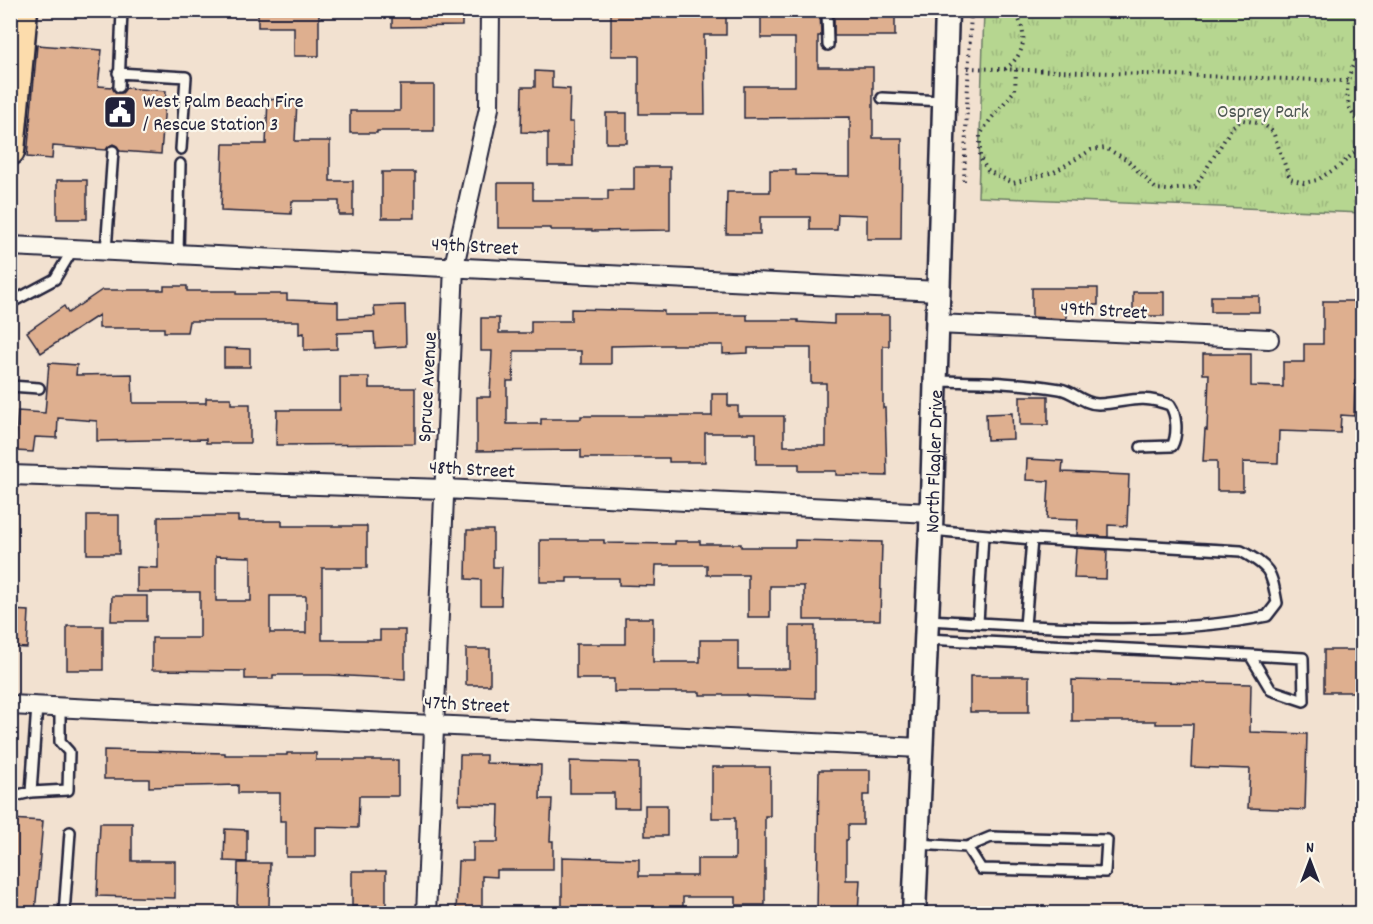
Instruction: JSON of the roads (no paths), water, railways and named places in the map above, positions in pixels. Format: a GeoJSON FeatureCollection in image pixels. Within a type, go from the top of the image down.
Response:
{"type":"FeatureCollection","features":[{"type":"Feature","properties":{"kind":"main road"},"geometry":{"type":"LineString","coordinates":[[10,151],[23,10]]}},
{"type":"Feature","properties":{"kind":"street","name":"Spruce Avenue"},"geometry":{"type":"LineString","coordinates":[[426,914],[454,266],[489,108],[490,10]]}},
{"type":"Feature","properties":{"kind":"street","name":"North Flagler Drive"},"geometry":{"type":"LineString","coordinates":[[914,914],[931,522],[947,10]]}},
{"type":"Feature","properties":{"kind":"street","name":"49th Street"},"geometry":{"type":"LineString","coordinates":[[10,246],[938,291]]}},
{"type":"Feature","properties":{"kind":"street","name":"49th Street"},"geometry":{"type":"LineString","coordinates":[[937,324],[1269,339]]}},
{"type":"Feature","properties":{"kind":"street","name":"48th Street"},"geometry":{"type":"LineString","coordinates":[[10,475],[444,489],[931,522]]}},
{"type":"Feature","properties":{"kind":"street","name":"47th Street"},"geometry":{"type":"LineString","coordinates":[[10,705],[921,748]]}},
{"type":"Feature","properties":{"kind":"lane"},"geometry":{"type":"LineString","coordinates":[[119,87],[122,10]]}},
{"type":"Feature","properties":{"kind":"lane"},"geometry":{"type":"LineString","coordinates":[[827,10],[828,45]]}},
{"type":"Feature","properties":{"kind":"lane"},"geometry":{"type":"LineString","coordinates":[[118,73],[186,77],[181,149]]}},
{"type":"Feature","properties":{"kind":"lane"},"geometry":{"type":"LineString","coordinates":[[882,98],[944,100]]}},
{"type":"Feature","properties":{"kind":"lane"},"geometry":{"type":"LineString","coordinates":[[106,250],[112,151]]}},
{"type":"Feature","properties":{"kind":"lane"},"geometry":{"type":"LineString","coordinates":[[178,254],[180,164]]}},
{"type":"Feature","properties":{"kind":"lane"},"geometry":{"type":"LineString","coordinates":[[10,303],[55,279],[73,249]]}},
{"type":"Feature","properties":{"kind":"lane"},"geometry":{"type":"LineString","coordinates":[[935,381],[987,382],[1062,389],[1097,404],[1137,398],[1170,405],[1175,416],[1175,440],[1172,446],[1141,447]]}},
{"type":"Feature","properties":{"kind":"lane"},"geometry":{"type":"LineString","coordinates":[[10,386],[39,388]]}},
{"type":"Feature","properties":{"kind":"lane"},"geometry":{"type":"LineString","coordinates":[[926,629],[978,623],[1125,629],[1245,620],[1267,616],[1277,603],[1273,583],[1264,564],[1241,551],[983,535],[931,522]]}},
{"type":"Feature","properties":{"kind":"lane"},"geometry":{"type":"LineString","coordinates":[[978,623],[983,535]]}},
{"type":"Feature","properties":{"kind":"lane"},"geometry":{"type":"LineString","coordinates":[[1025,626],[1032,539]]}},
{"type":"Feature","properties":{"kind":"lane"},"geometry":{"type":"LineString","coordinates":[[926,629],[1303,658],[1304,701],[1271,690],[1250,655]]}},
{"type":"Feature","properties":{"kind":"lane"},"geometry":{"type":"LineString","coordinates":[[31,792],[37,706]]}},
{"type":"Feature","properties":{"kind":"lane"},"geometry":{"type":"LineString","coordinates":[[10,797],[31,792],[68,790],[69,752],[60,742],[60,707]]}},
{"type":"Feature","properties":{"kind":"lane"},"geometry":{"type":"LineString","coordinates":[[64,914],[70,832]]}},
{"type":"Feature","properties":{"kind":"lane"},"geometry":{"type":"LineString","coordinates":[[917,844],[967,847],[991,837],[1107,840],[1105,872],[981,869],[967,847]]}},
{"type":"Feature","properties":{"kind":"place","name":"West Palm Beach Fire / Rescue Station 3"},"geometry":{"type":"Point","coordinates":[120,112]}},
{"type":"Feature","properties":{"kind":"park label","name":"Osprey Park"},"geometry":{"type":"Point","coordinates":[1263,110]}}]}
